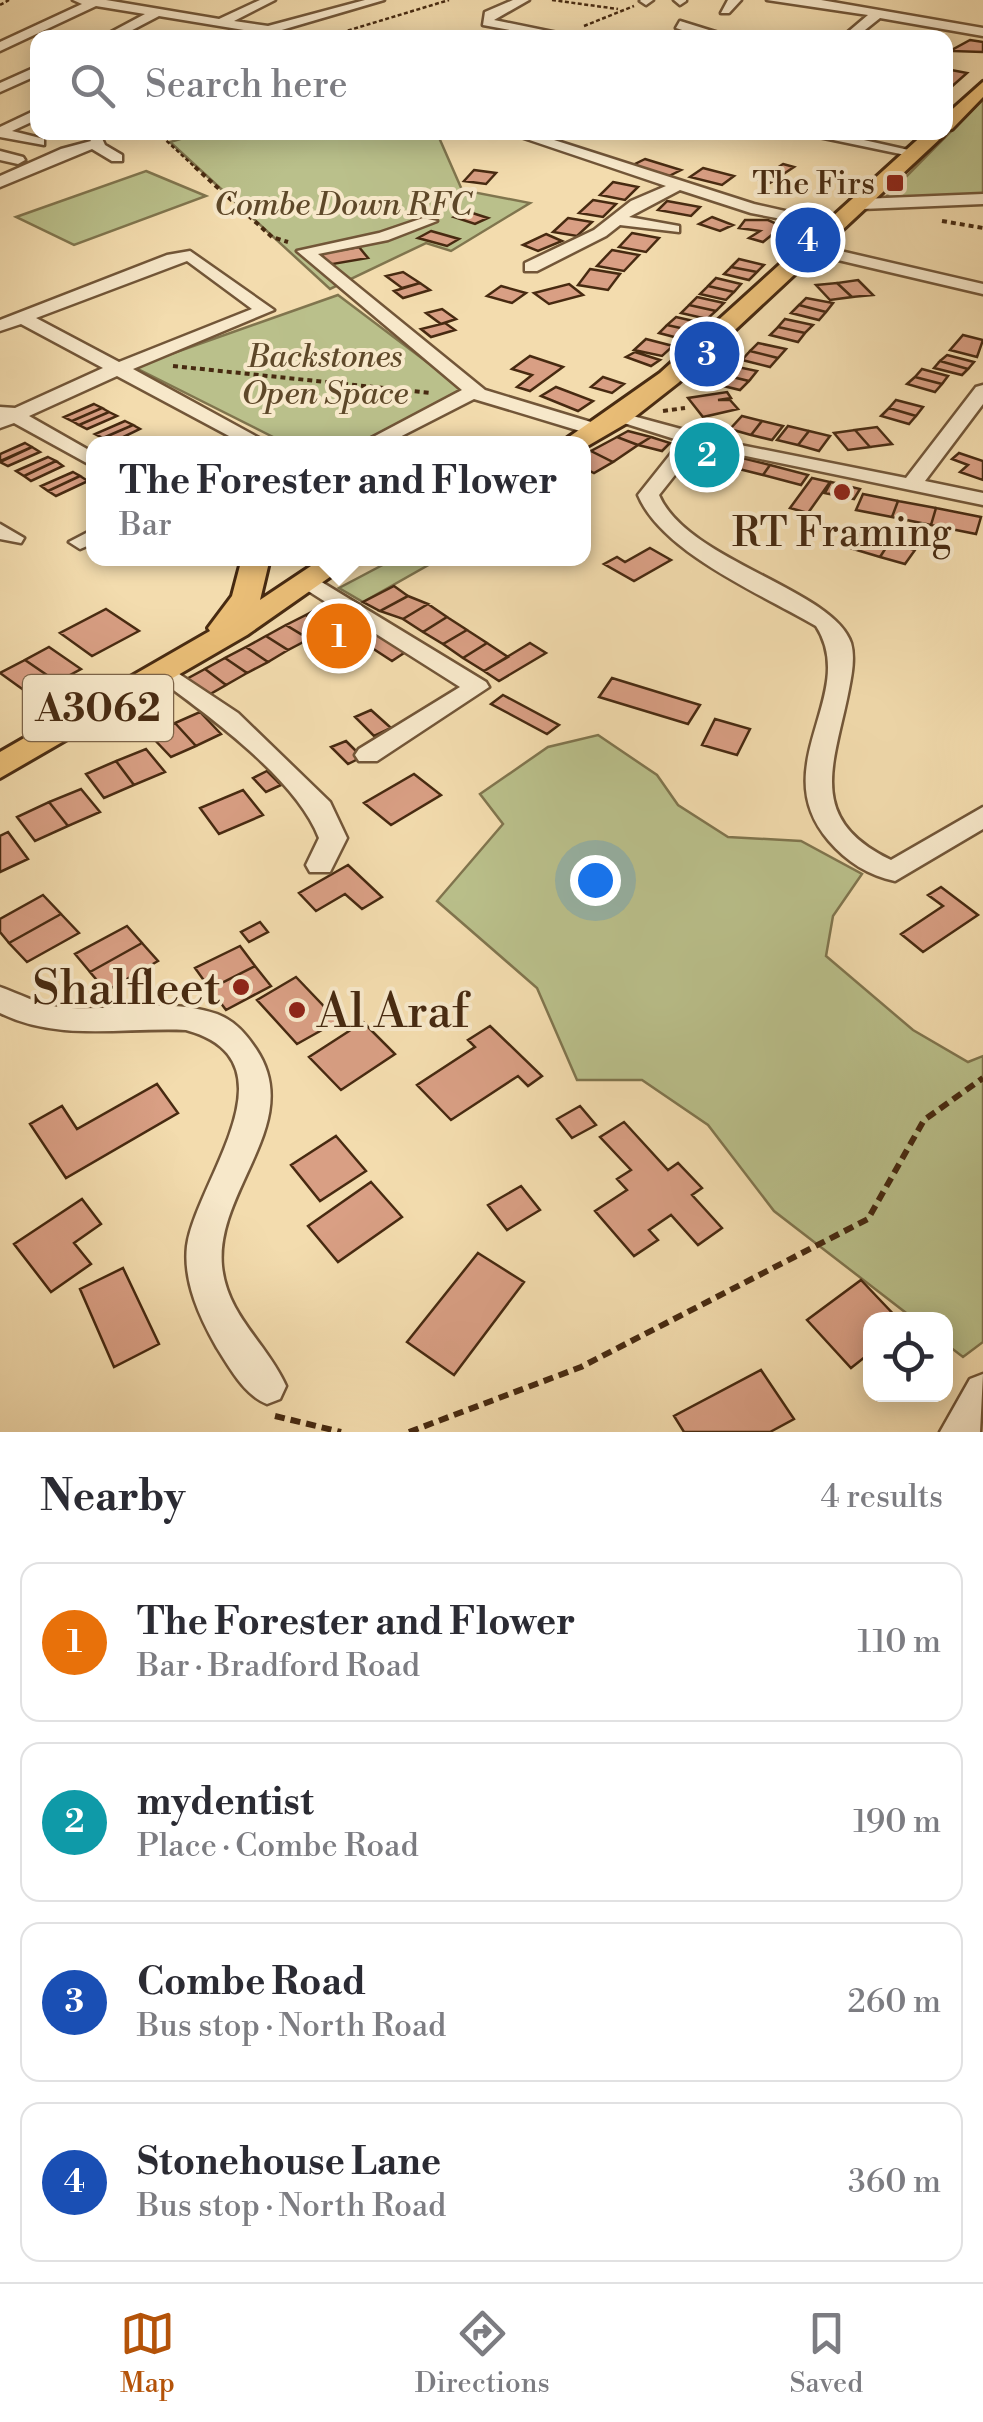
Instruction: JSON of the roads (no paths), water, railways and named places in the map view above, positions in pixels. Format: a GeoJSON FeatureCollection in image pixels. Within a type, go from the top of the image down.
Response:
{"type":"FeatureCollection","features":[{"type":"Feature","properties":{"kind":"main road"},"geometry":{"type":"LineString","coordinates":[[953,117],[983,87]]}},
{"type":"Feature","properties":{"kind":"main road"},"geometry":{"type":"LineString","coordinates":[[586,436],[670,378],[810,249],[870,205],[929,140]]}},
{"type":"Feature","properties":{"kind":"main road","name":"A3062"},"geometry":{"type":"LineString","coordinates":[[196,649],[238,613],[251,566]]}},
{"type":"Feature","properties":{"kind":"main road","name":"A3062"},"geometry":{"type":"LineString","coordinates":[[252,566],[274,586],[321,572]]}},
{"type":"Feature","properties":{"kind":"main road","name":"A3062"},"geometry":{"type":"LineString","coordinates":[[0,768],[321,572]]}},
{"type":"Feature","properties":{"kind":"street"},"geometry":{"type":"LineString","coordinates":[[80,0],[235,26],[282,29],[378,0]]}},
{"type":"Feature","properties":{"kind":"street"},"geometry":{"type":"LineString","coordinates":[[122,30],[185,0]]}},
{"type":"Feature","properties":{"kind":"street"},"geometry":{"type":"LineString","coordinates":[[220,23],[269,0]]}},
{"type":"Feature","properties":{"kind":"street"},"geometry":{"type":"LineString","coordinates":[[523,0],[489,15],[487,22],[532,30]]}},
{"type":"Feature","properties":{"kind":"street"},"geometry":{"type":"LineString","coordinates":[[773,0],[818,3],[983,32]]}},
{"type":"Feature","properties":{"kind":"street"},"geometry":{"type":"LineString","coordinates":[[34,30],[97,1]]}},
{"type":"Feature","properties":{"kind":"street"},"geometry":{"type":"LineString","coordinates":[[857,30],[876,14]]}},
{"type":"Feature","properties":{"kind":"street"},"geometry":{"type":"LineString","coordinates":[[680,24],[698,30]]}},
{"type":"Feature","properties":{"kind":"street"},"geometry":{"type":"LineString","coordinates":[[228,30],[235,26]]}},
{"type":"Feature","properties":{"kind":"street"},"geometry":{"type":"LineString","coordinates":[[0,46],[30,32]]}},
{"type":"Feature","properties":{"kind":"street"},"geometry":{"type":"LineString","coordinates":[[0,34],[17,38]]}},
{"type":"Feature","properties":{"kind":"street"},"geometry":{"type":"LineString","coordinates":[[0,88],[30,74]]}},
{"type":"Feature","properties":{"kind":"street"},"geometry":{"type":"LineString","coordinates":[[19,106],[30,109]]}},
{"type":"Feature","properties":{"kind":"street"},"geometry":{"type":"LineString","coordinates":[[0,132],[30,115]]}},
{"type":"Feature","properties":{"kind":"street"},"geometry":{"type":"LineString","coordinates":[[0,132],[30,140]]}},
{"type":"Feature","properties":{"kind":"street"},"geometry":{"type":"LineString","coordinates":[[31,140],[39,142]]}},
{"type":"Feature","properties":{"kind":"street"},"geometry":{"type":"LineString","coordinates":[[0,182],[92,140]]}},
{"type":"Feature","properties":{"kind":"street"},"geometry":{"type":"LineString","coordinates":[[95,140],[117,158]]}},
{"type":"Feature","properties":{"kind":"street"},"geometry":{"type":"LineString","coordinates":[[538,140],[752,208],[839,225]]}},
{"type":"Feature","properties":{"kind":"street"},"geometry":{"type":"LineString","coordinates":[[845,140],[915,153]]}},
{"type":"Feature","properties":{"kind":"street"},"geometry":{"type":"LineString","coordinates":[[0,155],[18,160]]}},
{"type":"Feature","properties":{"kind":"street"},"geometry":{"type":"LineString","coordinates":[[531,267],[618,220],[636,204],[680,185]]}},
{"type":"Feature","properties":{"kind":"street"},"geometry":{"type":"LineString","coordinates":[[870,205],[983,199]]}},
{"type":"Feature","properties":{"kind":"street"},"geometry":{"type":"LineString","coordinates":[[870,205],[930,218]]}},
{"type":"Feature","properties":{"kind":"street"},"geometry":{"type":"LineString","coordinates":[[618,220],[673,229]]}},
{"type":"Feature","properties":{"kind":"street"},"geometry":{"type":"LineString","coordinates":[[429,221],[382,237],[305,251],[470,393],[910,487],[983,499]]}},
{"type":"Feature","properties":{"kind":"street"},"geometry":{"type":"LineString","coordinates":[[185,235],[200,244],[190,256]]}},
{"type":"Feature","properties":{"kind":"street"},"geometry":{"type":"LineString","coordinates":[[810,249],[983,290]]}},
{"type":"Feature","properties":{"kind":"street"},"geometry":{"type":"LineString","coordinates":[[0,326],[173,258],[190,256],[262,304],[263,314],[5,415]]}},
{"type":"Feature","properties":{"kind":"street"},"geometry":{"type":"LineString","coordinates":[[21,318],[245,436]]}},
{"type":"Feature","properties":{"kind":"street"},"geometry":{"type":"LineString","coordinates":[[910,487],[983,391]]}},
{"type":"Feature","properties":{"kind":"street"},"geometry":{"type":"LineString","coordinates":[[386,436],[470,393]]}},
{"type":"Feature","properties":{"kind":"street"},"geometry":{"type":"LineString","coordinates":[[5,415],[86,457]]}},
{"type":"Feature","properties":{"kind":"street"},"geometry":{"type":"LineString","coordinates":[[692,440],[648,495],[654,514],[677,533],[825,622],[838,639],[838,688],[816,763],[823,812],[834,833],[879,867],[895,870],[983,816]]}},
{"type":"Feature","properties":{"kind":"street"},"geometry":{"type":"LineString","coordinates":[[321,572],[477,687],[368,754]]}},
{"type":"Feature","properties":{"kind":"street"},"geometry":{"type":"LineString","coordinates":[[161,670],[229,719],[321,808],[333,838],[320,865]]}},
{"type":"Feature","properties":{"kind":"street"},"geometry":{"type":"LineString","coordinates":[[0,998],[63,1021],[187,1017],[214,1026],[233,1040],[258,1089],[257,1118],[209,1212],[204,1254],[211,1300],[238,1350],[267,1386]]}},
{"type":"Feature","properties":{"kind":"street"},"geometry":{"type":"LineString","coordinates":[[959,1432],[983,1392]]}},
{"type":"Feature","properties":{"kind":"place","name":"The Firs"},"geometry":{"type":"Point","coordinates":[895,183]}},
{"type":"Feature","properties":{"kind":"place","name":"Stonehouse Lane"},"geometry":{"type":"Point","coordinates":[808,240]}},
{"type":"Feature","properties":{"kind":"place","name":"Combe Road"},"geometry":{"type":"Point","coordinates":[707,354]}},
{"type":"Feature","properties":{"kind":"place","name":"mydentist"},"geometry":{"type":"Point","coordinates":[707,455]}},
{"type":"Feature","properties":{"kind":"place","name":"RT Framing"},"geometry":{"type":"Point","coordinates":[842,492]}},
{"type":"Feature","properties":{"kind":"place","name":"The Forester and Flower"},"geometry":{"type":"Point","coordinates":[339,636]}},
{"type":"Feature","properties":{"kind":"place","name":"Shalfleet"},"geometry":{"type":"Point","coordinates":[241,987]}},
{"type":"Feature","properties":{"kind":"place","name":"Al Araf"},"geometry":{"type":"Point","coordinates":[297,1010]}},
{"type":"Feature","properties":{"kind":"park label","name":"Combe Down RFC"},"geometry":{"type":"Point","coordinates":[343,204]}},
{"type":"Feature","properties":{"kind":"park label","name":"Backstones Open Space"},"geometry":{"type":"Point","coordinates":[325,374]}}]}
